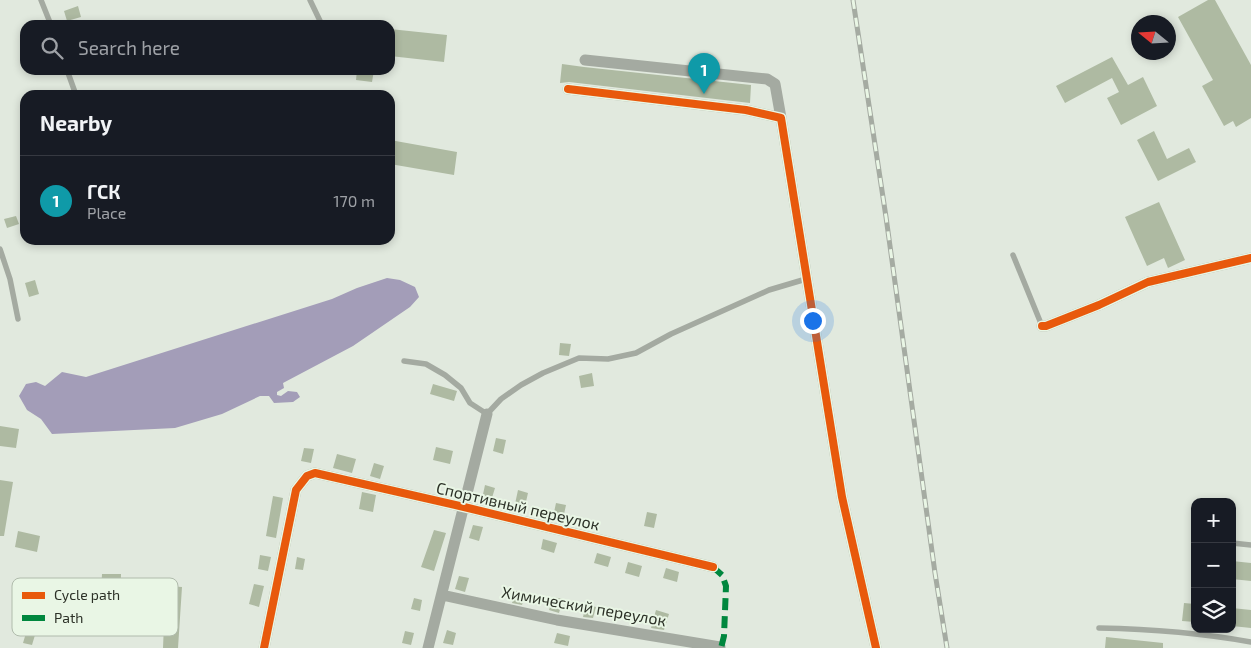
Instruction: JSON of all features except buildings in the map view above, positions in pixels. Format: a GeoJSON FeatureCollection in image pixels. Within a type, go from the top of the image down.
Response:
{"type":"FeatureCollection","features":[{"type":"Feature","properties":{"kind":"street"},"geometry":{"type":"LineString","coordinates":[[585,60],[767,79],[775,84],[842,497],[876,648]]}},
{"type":"Feature","properties":{"kind":"street"},"geometry":{"type":"LineString","coordinates":[[568,89],[746,110],[781,118]]}},
{"type":"Feature","properties":{"kind":"street"},"geometry":{"type":"LineString","coordinates":[[1042,326],[1099,305],[1148,282],[1251,258]]}},
{"type":"Feature","properties":{"kind":"street"},"geometry":{"type":"LineString","coordinates":[[428,648],[487,414]]}},
{"type":"Feature","properties":{"kind":"street","name":"Спортивный переулок"},"geometry":{"type":"LineString","coordinates":[[264,648],[296,490],[307,476],[315,473],[713,567]]}},
{"type":"Feature","properties":{"kind":"street","name":"Химический переулок"},"geometry":{"type":"LineString","coordinates":[[442,595],[557,620],[720,647]]}},
{"type":"Feature","properties":{"kind":"lane"},"geometry":{"type":"LineString","coordinates":[[42,0],[48,20]]}},
{"type":"Feature","properties":{"kind":"lane"},"geometry":{"type":"LineString","coordinates":[[310,0],[320,20]]}},
{"type":"Feature","properties":{"kind":"lane"},"geometry":{"type":"LineString","coordinates":[[69,75],[74,90]]}},
{"type":"Feature","properties":{"kind":"lane"},"geometry":{"type":"LineString","coordinates":[[0,249],[10,279],[18,318]]}},
{"type":"Feature","properties":{"kind":"lane"},"geometry":{"type":"LineString","coordinates":[[1013,254],[1042,326]]}},
{"type":"Feature","properties":{"kind":"lane"},"geometry":{"type":"LineString","coordinates":[[404,362],[426,364],[445,375],[461,388],[470,403],[487,414],[501,399],[543,373],[579,358],[608,359],[636,353],[671,334],[769,290],[806,279]]}},
{"type":"Feature","properties":{"kind":"lane"},"geometry":{"type":"LineString","coordinates":[[1236,543],[1251,545]]}},
{"type":"Feature","properties":{"kind":"lane"},"geometry":{"type":"LineString","coordinates":[[1099,628],[1213,635],[1251,642]]}},
{"type":"Feature","properties":{"kind":"shaded area"},"geometry":{"type":"Polygon","coordinates":[[[387,278],[400,280],[415,287],[419,297],[410,307],[353,346],[283,383],[284,388],[277,392],[277,395],[281,396],[288,391],[297,392],[300,397],[293,402],[274,403],[269,396],[260,396],[222,414],[175,428],[52,434],[41,419],[27,410],[19,396],[26,384],[36,382],[45,386],[62,372],[86,377],[332,299],[387,278]]]}},
{"type":"Feature","properties":{"kind":"railway"},"geometry":{"type":"LineString","coordinates":[[853,0],[886,217],[947,648]]}},
{"type":"Feature","properties":{"kind":"marked path"},"geometry":{"type":"LineString","coordinates":[[713,567],[722,575],[726,586],[724,636],[721,648]]}},
{"type":"Feature","properties":{"kind":"cycle path"},"geometry":{"type":"LineString","coordinates":[[568,89],[746,110],[781,118],[842,497],[876,648]]}},
{"type":"Feature","properties":{"kind":"cycle path"},"geometry":{"type":"LineString","coordinates":[[1042,326],[1099,305],[1148,282],[1251,258]]}},
{"type":"Feature","properties":{"kind":"cycle path"},"geometry":{"type":"LineString","coordinates":[[264,648],[296,490],[307,476],[315,473],[713,567]]}},
{"type":"Feature","properties":{"kind":"place","name":"ГСК"},"geometry":{"type":"Point","coordinates":[704,94]}}]}
